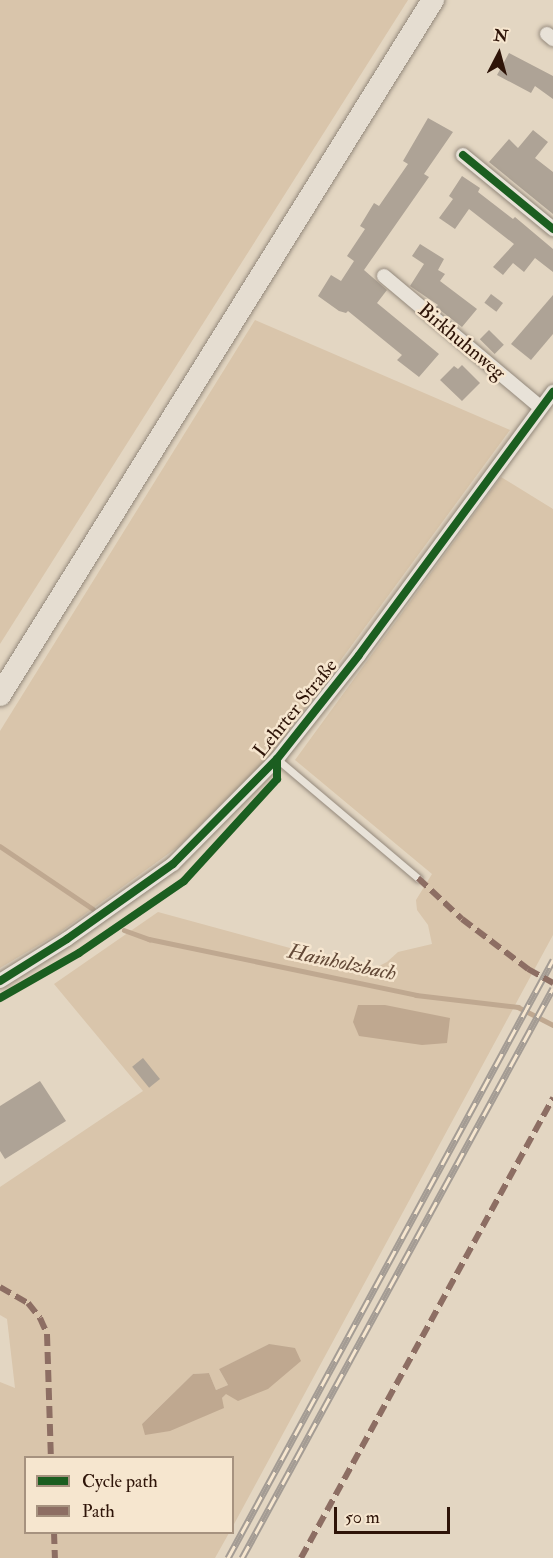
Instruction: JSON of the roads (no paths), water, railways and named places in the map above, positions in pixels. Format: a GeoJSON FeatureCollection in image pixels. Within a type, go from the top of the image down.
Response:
{"type":"FeatureCollection","features":[{"type":"Feature","properties":{"kind":"main road"},"geometry":{"type":"LineString","coordinates":[[0,695],[433,0]]}},
{"type":"Feature","properties":{"kind":"street"},"geometry":{"type":"LineString","coordinates":[[463,155],[553,229]]}},
{"type":"Feature","properties":{"kind":"street","name":"Birkhuhnweg"},"geometry":{"type":"LineString","coordinates":[[384,276],[540,407]]}},
{"type":"Feature","properties":{"kind":"street","name":"Lehrter Straße"},"geometry":{"type":"LineString","coordinates":[[0,981],[67,939],[173,864],[277,759],[359,655],[553,392]]}},
{"type":"Feature","properties":{"kind":"lane"},"geometry":{"type":"LineString","coordinates":[[277,759],[418,878]]}},
{"type":"Feature","properties":{"kind":"waterway","name":"Hainholzbach"},"geometry":{"type":"LineString","coordinates":[[0,846],[93,909]]}},
{"type":"Feature","properties":{"kind":"waterway","name":"Hainholzbach"},"geometry":{"type":"LineString","coordinates":[[124,930],[149,939],[416,995],[518,1007],[553,1025]]}},
{"type":"Feature","properties":{"kind":"railway"},"geometry":{"type":"LineString","coordinates":[[228,1558],[553,960]]}},
{"type":"Feature","properties":{"kind":"railway"},"geometry":{"type":"LineString","coordinates":[[242,1558],[553,988]]}}]}
